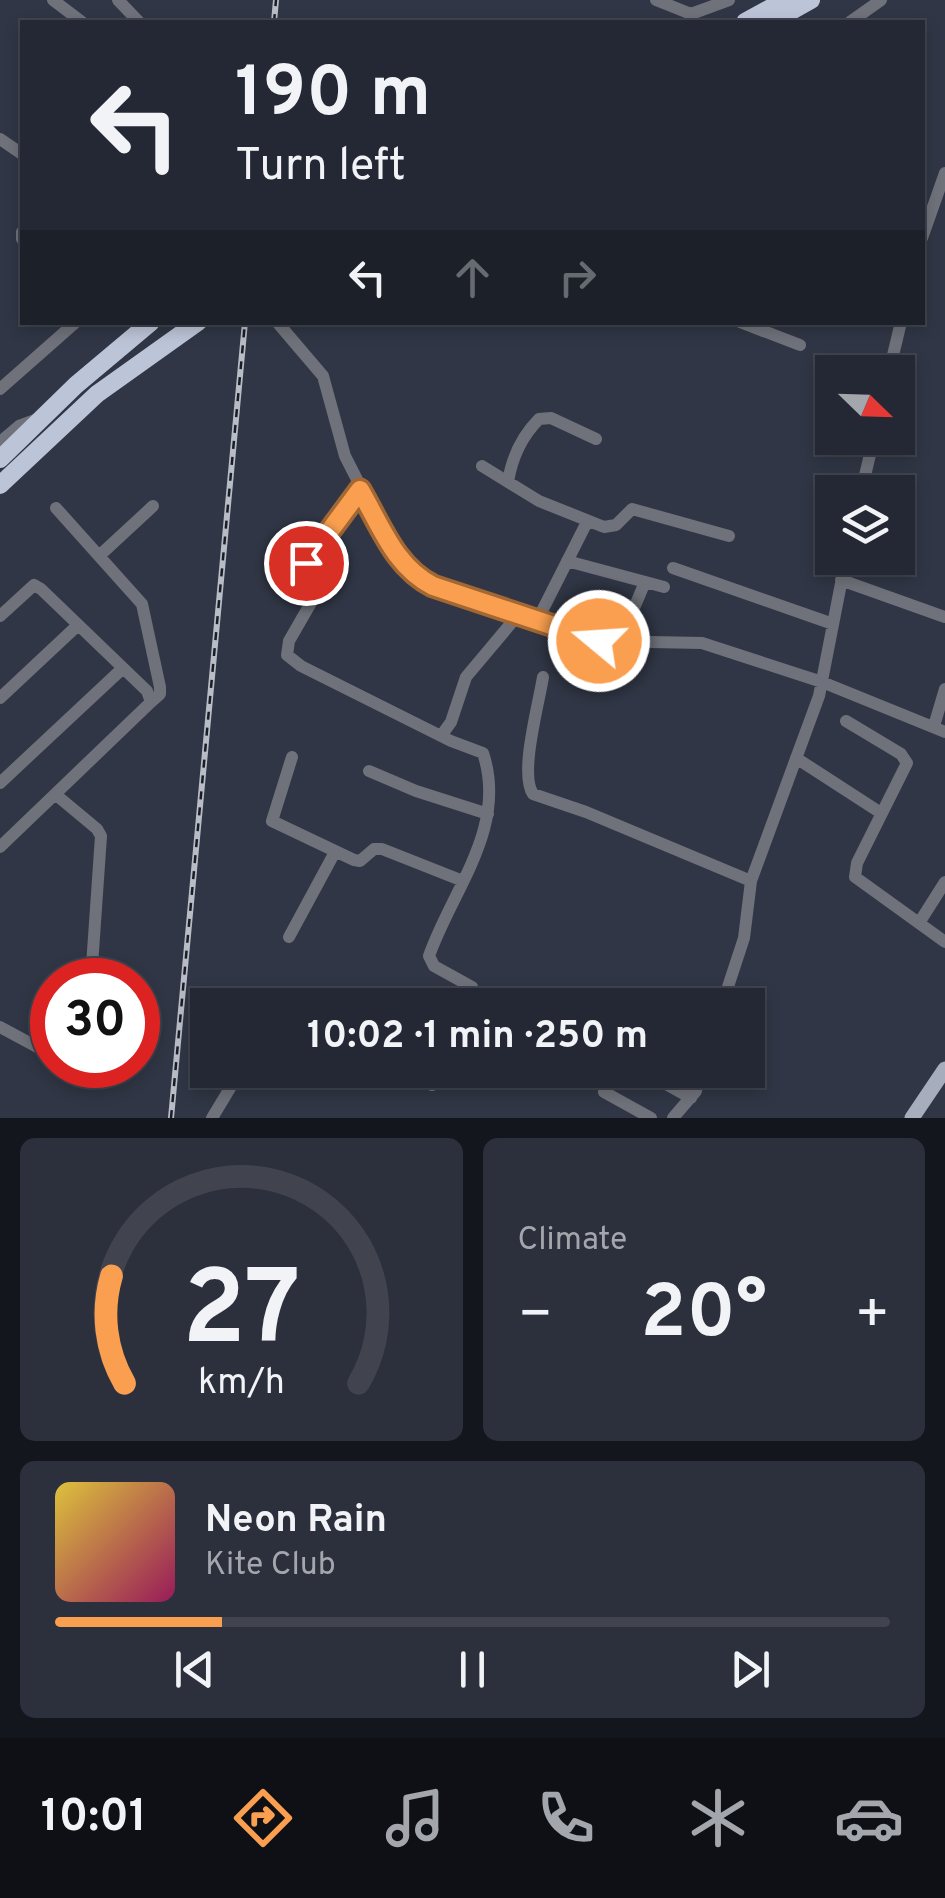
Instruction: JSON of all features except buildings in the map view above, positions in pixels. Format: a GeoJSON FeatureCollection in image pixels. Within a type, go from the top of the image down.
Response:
{"type":"FeatureCollection","features":[{"type":"Feature","properties":{"kind":"highway"},"geometry":{"type":"LineString","coordinates":[[748,20],[785,0]]}},
{"type":"Feature","properties":{"kind":"highway"},"geometry":{"type":"LineString","coordinates":[[776,20],[811,0]]}},
{"type":"Feature","properties":{"kind":"highway"},"geometry":{"type":"LineString","coordinates":[[0,458],[148,325]]}},
{"type":"Feature","properties":{"kind":"highway"},"geometry":{"type":"LineString","coordinates":[[0,485],[97,394],[194,325]]}},
{"type":"Feature","properties":{"kind":"main road"},"geometry":{"type":"LineString","coordinates":[[912,1118],[945,1069]]}},
{"type":"Feature","properties":{"kind":"street"},"geometry":{"type":"LineString","coordinates":[[53,0],[79,20]]}},
{"type":"Feature","properties":{"kind":"street"},"geometry":{"type":"LineString","coordinates":[[118,0],[137,20]]}},
{"type":"Feature","properties":{"kind":"street"},"geometry":{"type":"LineString","coordinates":[[656,0],[691,14],[728,0]]}},
{"type":"Feature","properties":{"kind":"street"},"geometry":{"type":"LineString","coordinates":[[853,20],[881,0]]}},
{"type":"Feature","properties":{"kind":"street"},"geometry":{"type":"LineString","coordinates":[[925,229],[945,173]]}},
{"type":"Feature","properties":{"kind":"street"},"geometry":{"type":"LineString","coordinates":[[0,389],[73,325]]}},
{"type":"Feature","properties":{"kind":"street"},"geometry":{"type":"LineString","coordinates":[[280,325],[322,376],[360,490],[402,564],[415,577],[599,641],[702,643],[822,682],[939,729],[945,690]]}},
{"type":"Feature","properties":{"kind":"street"},"geometry":{"type":"LineString","coordinates":[[748,325],[800,345]]}},
{"type":"Feature","properties":{"kind":"street"},"geometry":{"type":"LineString","coordinates":[[894,355],[900,325]]}},
{"type":"Feature","properties":{"kind":"street"},"geometry":{"type":"LineString","coordinates":[[508,482],[510,464],[524,434],[539,419],[551,418],[596,439]]}},
{"type":"Feature","properties":{"kind":"street"},"geometry":{"type":"LineString","coordinates":[[0,442],[18,426],[40,419]]}},
{"type":"Feature","properties":{"kind":"street"},"geometry":{"type":"LineString","coordinates":[[482,466],[540,501],[587,522],[610,528],[632,509],[729,536]]}},
{"type":"Feature","properties":{"kind":"street"},"geometry":{"type":"LineString","coordinates":[[360,490],[306,563],[304,574],[314,584],[316,594],[289,641],[287,655],[301,666],[482,754],[487,771],[488,814],[484,835],[429,956],[434,966],[472,988]]}},
{"type":"Feature","properties":{"kind":"street"},"geometry":{"type":"LineString","coordinates":[[99,556],[152,506]]}},
{"type":"Feature","properties":{"kind":"street"},"geometry":{"type":"LineString","coordinates":[[0,847],[160,694],[145,612],[138,598],[56,508]]}},
{"type":"Feature","properties":{"kind":"street"},"geometry":{"type":"LineString","coordinates":[[537,620],[587,522]]}},
{"type":"Feature","properties":{"kind":"street"},"geometry":{"type":"LineString","coordinates":[[567,561],[664,588]]}},
{"type":"Feature","properties":{"kind":"street"},"geometry":{"type":"LineString","coordinates":[[673,568],[833,624]]}},
{"type":"Feature","properties":{"kind":"street"},"geometry":{"type":"LineString","coordinates":[[728,988],[744,938],[751,881],[822,682],[842,575]]}},
{"type":"Feature","properties":{"kind":"street"},"geometry":{"type":"LineString","coordinates":[[841,580],[945,617]]}},
{"type":"Feature","properties":{"kind":"street"},"geometry":{"type":"LineString","coordinates":[[630,640],[632,613],[645,582]]}},
{"type":"Feature","properties":{"kind":"street"},"geometry":{"type":"LineString","coordinates":[[0,616],[34,586],[148,691],[151,702]]}},
{"type":"Feature","properties":{"kind":"street"},"geometry":{"type":"LineString","coordinates":[[441,736],[466,677],[518,614]]}},
{"type":"Feature","properties":{"kind":"street"},"geometry":{"type":"LineString","coordinates":[[0,698],[78,625]]}},
{"type":"Feature","properties":{"kind":"street"},"geometry":{"type":"LineString","coordinates":[[0,784],[123,668]]}},
{"type":"Feature","properties":{"kind":"street"},"geometry":{"type":"LineString","coordinates":[[544,676],[527,772],[533,794],[751,881]]}},
{"type":"Feature","properties":{"kind":"street"},"geometry":{"type":"LineString","coordinates":[[846,721],[906,760],[906,768],[857,863],[855,877],[945,942]]}},
{"type":"Feature","properties":{"kind":"street"},"geometry":{"type":"LineString","coordinates":[[292,757],[272,821],[360,861],[374,849],[390,850],[463,881]]}},
{"type":"Feature","properties":{"kind":"street"},"geometry":{"type":"LineString","coordinates":[[796,758],[881,813]]}},
{"type":"Feature","properties":{"kind":"street"},"geometry":{"type":"LineString","coordinates":[[369,771],[488,814]]}},
{"type":"Feature","properties":{"kind":"street"},"geometry":{"type":"LineString","coordinates":[[55,794],[101,836],[93,958]]}},
{"type":"Feature","properties":{"kind":"street"},"geometry":{"type":"LineString","coordinates":[[289,937],[336,852]]}},
{"type":"Feature","properties":{"kind":"street"},"geometry":{"type":"LineString","coordinates":[[918,923],[945,882]]}},
{"type":"Feature","properties":{"kind":"street"},"geometry":{"type":"LineString","coordinates":[[0,1027],[30,1043]]}},
{"type":"Feature","properties":{"kind":"street"},"geometry":{"type":"LineString","coordinates":[[212,1118],[230,1088]]}},
{"type":"Feature","properties":{"kind":"street"},"geometry":{"type":"LineString","coordinates":[[606,1088],[604,1092],[651,1118]]}},
{"type":"Feature","properties":{"kind":"street"},"geometry":{"type":"LineString","coordinates":[[672,1088],[690,1098]]}},
{"type":"Feature","properties":{"kind":"street"},"geometry":{"type":"LineString","coordinates":[[673,1118],[696,1088]]}},
{"type":"Feature","properties":{"kind":"railway"},"geometry":{"type":"LineString","coordinates":[[274,20],[276,0]]}},
{"type":"Feature","properties":{"kind":"railway"},"geometry":{"type":"LineString","coordinates":[[171,1118],[245,325]]}},
{"type":"Feature","properties":{"kind":"route"},"geometry":{"type":"LineString","coordinates":[[306,563],[360,490],[402,564],[415,577],[599,641]]}}]}
